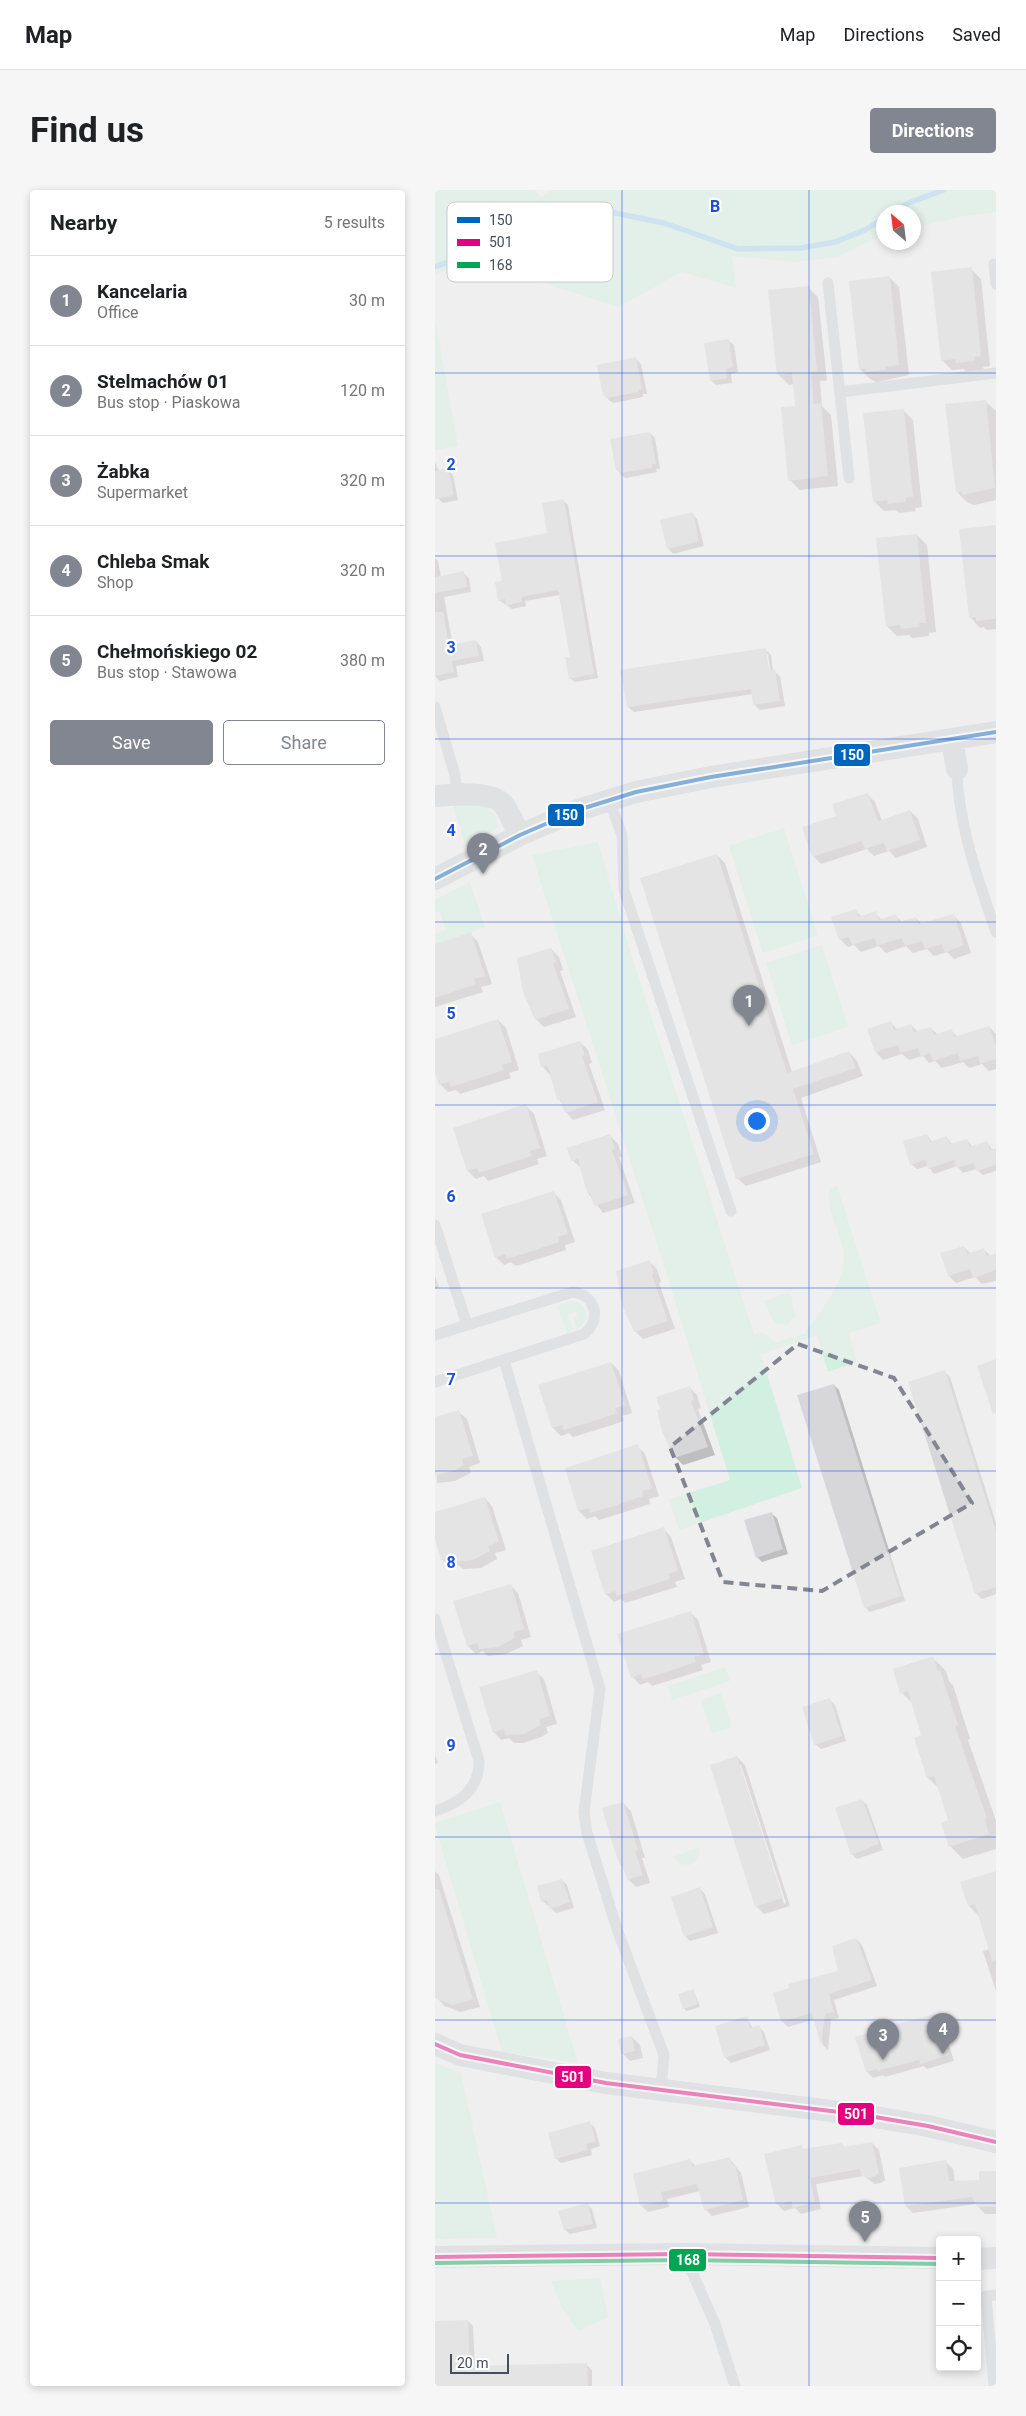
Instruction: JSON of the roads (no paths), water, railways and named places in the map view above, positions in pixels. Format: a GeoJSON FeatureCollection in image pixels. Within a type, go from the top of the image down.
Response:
{"type":"FeatureCollection","features":[{"type":"Feature","properties":{"kind":"street"},"geometry":{"type":"LineString","coordinates":[[435,879],[520,835],[609,800],[687,781],[996,732]]}},
{"type":"Feature","properties":{"kind":"street"},"geometry":{"type":"LineString","coordinates":[[952,739],[957,769]]}},
{"type":"Feature","properties":{"kind":"street"},"geometry":{"type":"LineString","coordinates":[[435,796],[479,795],[501,802],[520,835]]}},
{"type":"Feature","properties":{"kind":"street"},"geometry":{"type":"LineString","coordinates":[[435,2044],[460,2055],[606,2083],[863,2115],[928,2126],[996,2142]]}},
{"type":"Feature","properties":{"kind":"street"},"geometry":{"type":"LineString","coordinates":[[435,2257],[684,2254],[936,2258]]}},
{"type":"Feature","properties":{"kind":"street"},"geometry":{"type":"LineString","coordinates":[[981,2259],[996,2258]]}},
{"type":"Feature","properties":{"kind":"lane"},"geometry":{"type":"LineString","coordinates":[[994,264],[996,284]]}},
{"type":"Feature","properties":{"kind":"lane"},"geometry":{"type":"LineString","coordinates":[[828,283],[849,478]]}},
{"type":"Feature","properties":{"kind":"lane"},"geometry":{"type":"LineString","coordinates":[[840,392],[996,372]]}},
{"type":"Feature","properties":{"kind":"lane"},"geometry":{"type":"LineString","coordinates":[[435,707],[455,774],[457,795]]}},
{"type":"Feature","properties":{"kind":"lane"},"geometry":{"type":"LineString","coordinates":[[957,769],[957,792],[962,819],[996,932]]}},
{"type":"Feature","properties":{"kind":"lane"},"geometry":{"type":"LineString","coordinates":[[609,800],[622,835],[621,853],[624,890],[731,1211]]}},
{"type":"Feature","properties":{"kind":"lane"},"geometry":{"type":"LineString","coordinates":[[435,1225],[467,1325]]}},
{"type":"Feature","properties":{"kind":"lane"},"geometry":{"type":"LineString","coordinates":[[435,1335],[573,1292],[585,1295],[593,1303],[595,1320],[584,1334],[435,1382]]}},
{"type":"Feature","properties":{"kind":"lane"},"geometry":{"type":"LineString","coordinates":[[504,1360],[600,1689],[584,1812],[585,1819],[618,1932],[664,2055],[661,2089]]}},
{"type":"Feature","properties":{"kind":"lane"},"geometry":{"type":"LineString","coordinates":[[435,1619],[479,1761],[479,1769],[475,1785],[468,1794],[449,1807],[435,1811]]}},
{"type":"Feature","properties":{"kind":"lane"},"geometry":{"type":"LineString","coordinates":[[684,2254],[715,2324],[735,2386]]}},
{"type":"Feature","properties":{"kind":"lane"},"geometry":{"type":"LineString","coordinates":[[991,2295],[994,2386]]}},
{"type":"Feature","properties":{"kind":"waterway"},"geometry":{"type":"LineString","coordinates":[[905,205],[944,190]]}},
{"type":"Feature","properties":{"kind":"waterway"},"geometry":{"type":"LineString","coordinates":[[613,213],[664,223],[738,249],[801,248],[835,242],[865,230],[876,223]]}},
{"type":"Feature","properties":{"kind":"waterway"},"geometry":{"type":"LineString","coordinates":[[435,267],[447,262]]}},
{"type":"Feature","properties":{"kind":"place","name":"Stelmachów 01"},"geometry":{"type":"Point","coordinates":[483,874]}},
{"type":"Feature","properties":{"kind":"place","name":"Kancelaria"},"geometry":{"type":"Point","coordinates":[749,1026]}},
{"type":"Feature","properties":{"kind":"place","name":"Chleba Smak"},"geometry":{"type":"Point","coordinates":[943,2054]}},
{"type":"Feature","properties":{"kind":"place","name":"Żabka"},"geometry":{"type":"Point","coordinates":[883,2060]}},
{"type":"Feature","properties":{"kind":"place","name":"Chełmońskiego 02"},"geometry":{"type":"Point","coordinates":[865,2242]}}]}
